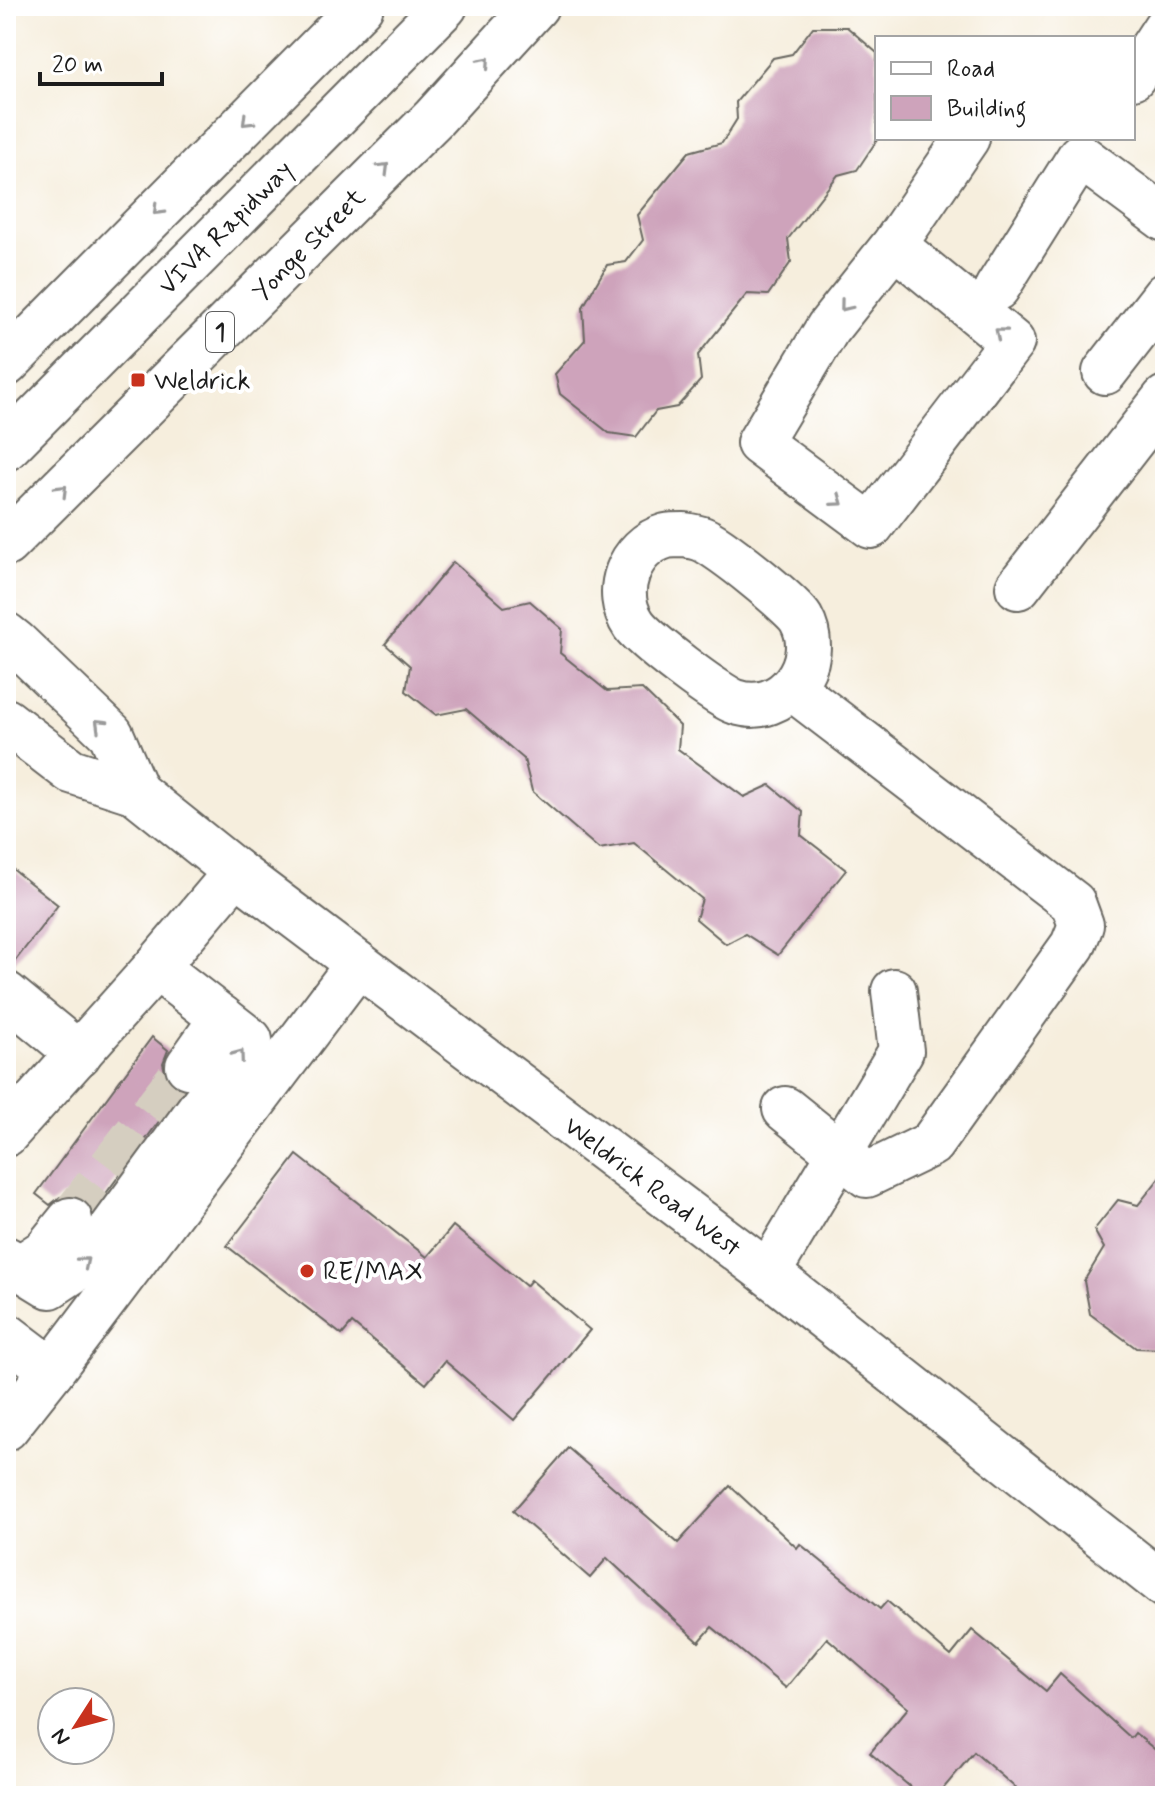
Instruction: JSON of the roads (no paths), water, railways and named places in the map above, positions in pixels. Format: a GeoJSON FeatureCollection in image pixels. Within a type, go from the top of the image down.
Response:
{"type":"FeatureCollection","features":[{"type":"Feature","properties":{"kind":"street"},"geometry":{"type":"LineString","coordinates":[[6,364],[361,6]]}},
{"type":"Feature","properties":{"kind":"street","name":"VIVA Rapidway"},"geometry":{"type":"LineString","coordinates":[[6,448],[445,6]]}},
{"type":"Feature","properties":{"kind":"street","name":"Yonge Street"},"geometry":{"type":"LineString","coordinates":[[6,544],[434,118],[536,6]]}},
{"type":"Feature","properties":{"kind":"street"},"geometry":{"type":"LineString","coordinates":[[1154,6],[1165,14]]}},
{"type":"Feature","properties":{"kind":"street"},"geometry":{"type":"LineString","coordinates":[[1135,74],[1165,28]]}},
{"type":"Feature","properties":{"kind":"street"},"geometry":{"type":"LineString","coordinates":[[894,245],[1012,342],[871,526],[759,443],[828,328],[894,245],[966,140]]}},
{"type":"Feature","properties":{"kind":"street"},"geometry":{"type":"LineString","coordinates":[[997,288],[1074,144],[1165,219]]}},
{"type":"Feature","properties":{"kind":"street"},"geometry":{"type":"LineString","coordinates":[[1105,372],[1165,295]]}},
{"type":"Feature","properties":{"kind":"street"},"geometry":{"type":"LineString","coordinates":[[1018,587],[1165,398]]}},
{"type":"Feature","properties":{"kind":"street","name":"Weldrick Road West"},"geometry":{"type":"LineString","coordinates":[[6,635],[111,734],[136,792]]}},
{"type":"Feature","properties":{"kind":"street"},"geometry":{"type":"LineString","coordinates":[[785,1109],[867,1175],[931,1144],[1073,945],[1081,925],[1073,903],[792,688]]}},
{"type":"Feature","properties":{"kind":"street","name":"Weldrick Road West"},"geometry":{"type":"LineString","coordinates":[[6,721],[71,771],[136,792],[236,872],[768,1273],[1165,1586]]}},
{"type":"Feature","properties":{"kind":"street"},"geometry":{"type":"LineString","coordinates":[[6,1134],[156,967],[236,872]]}},
{"type":"Feature","properties":{"kind":"street"},"geometry":{"type":"LineString","coordinates":[[6,1428],[358,964]]}},
{"type":"Feature","properties":{"kind":"street"},"geometry":{"type":"LineString","coordinates":[[12,1263],[50,1286],[88,1261],[250,1040],[156,967]]}},
{"type":"Feature","properties":{"kind":"street"},"geometry":{"type":"LineString","coordinates":[[768,1273],[901,1051],[894,991]]}},
{"type":"Feature","properties":{"kind":"street"},"geometry":{"type":"LineString","coordinates":[[9,1002],[79,1054]]}},
{"type":"Feature","properties":{"kind":"street"},"geometry":{"type":"LineString","coordinates":[[188,1066],[222,1018]]}},
{"type":"Feature","properties":{"kind":"street"},"geometry":{"type":"LineString","coordinates":[[12,1263],[45,1251],[70,1220]]}},
{"type":"Feature","properties":{"kind":"street"},"geometry":{"type":"LineString","coordinates":[[6,1335],[52,1370]]}},
{"type":"Feature","properties":{"kind":"tunnel"},"geometry":{"type":"LineString","coordinates":[[70,1220],[188,1066]]}},
{"type":"Feature","properties":{"kind":"place","name":"Weldrick"},"geometry":{"type":"Point","coordinates":[138,380]}},
{"type":"Feature","properties":{"kind":"place","name":"RE/MAX"},"geometry":{"type":"Point","coordinates":[307,1271]}}]}
